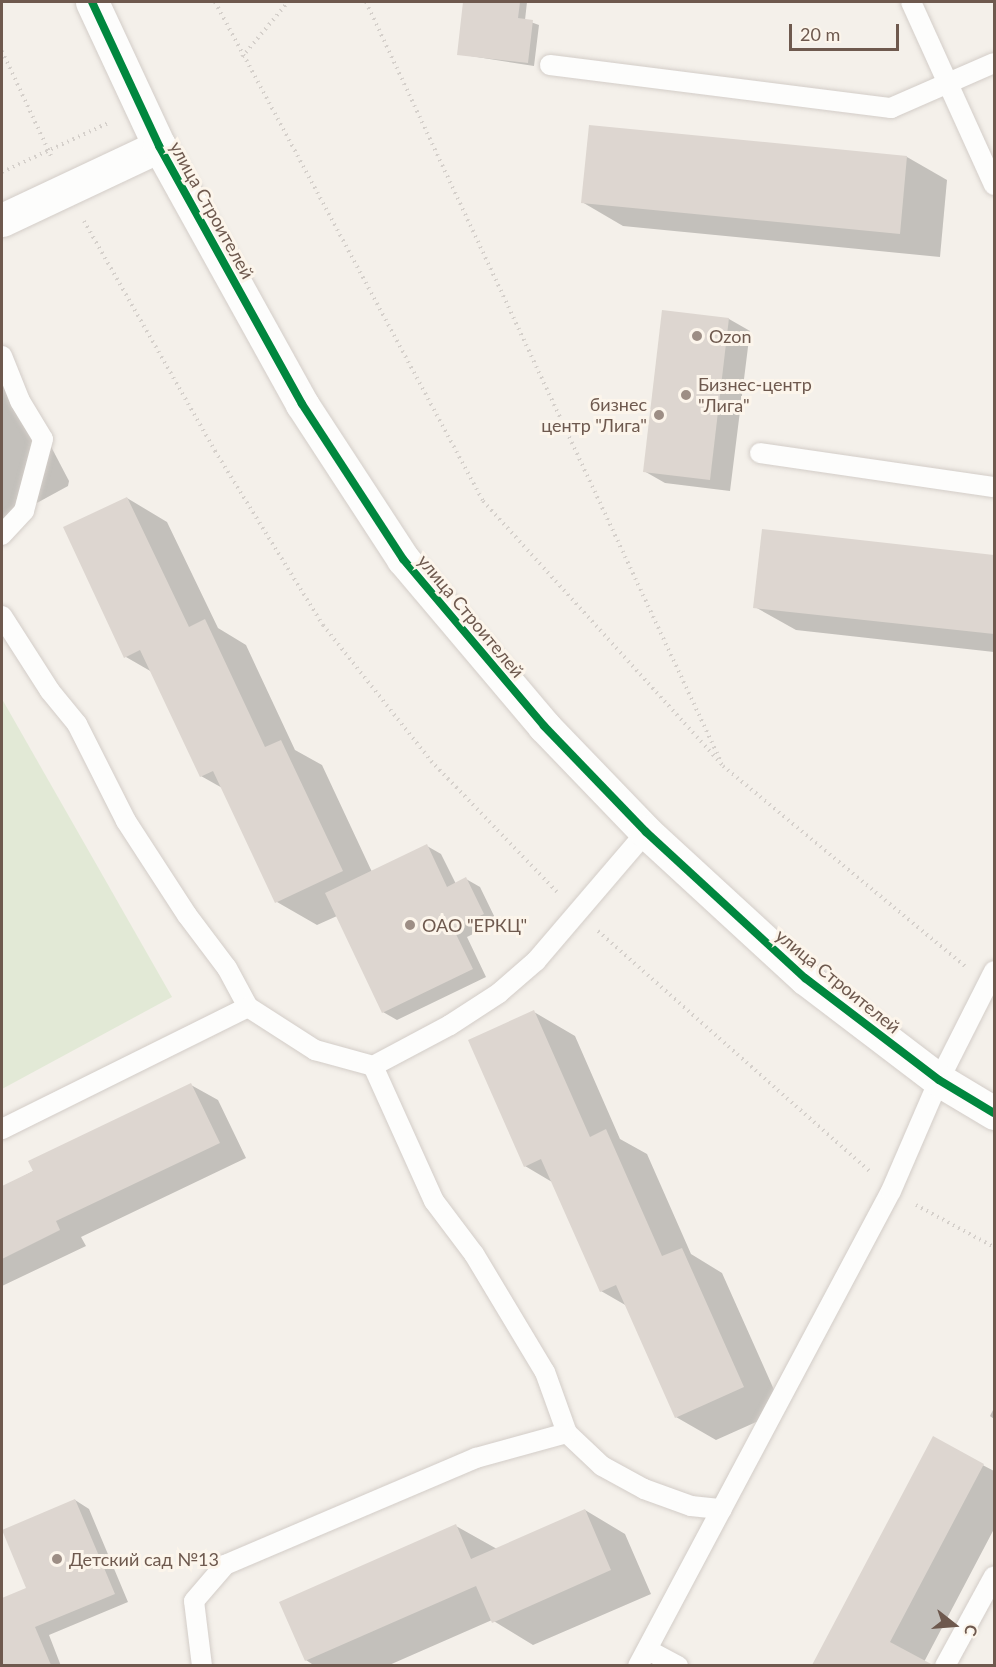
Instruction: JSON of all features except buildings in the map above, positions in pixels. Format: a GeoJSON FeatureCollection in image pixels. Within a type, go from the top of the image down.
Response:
{"type":"FeatureCollection","features":[{"type":"Feature","properties":{"kind":"street","name":"улица Строителей"},"geometry":{"type":"LineString","coordinates":[[92,2],[159,146],[302,404],[404,559],[544,726],[646,832],[805,978],[939,1080],[994,1113]]}},
{"type":"Feature","properties":{"kind":"street"},"geometry":{"type":"LineString","coordinates":[[2,220],[159,146]]}},
{"type":"Feature","properties":{"kind":"lane"},"geometry":{"type":"LineString","coordinates":[[911,2],[994,184]]}},
{"type":"Feature","properties":{"kind":"lane"},"geometry":{"type":"LineString","coordinates":[[550,65],[891,108],[994,63]]}},
{"type":"Feature","properties":{"kind":"lane"},"geometry":{"type":"LineString","coordinates":[[2,356],[20,401],[44,439],[24,511],[2,536]]}},
{"type":"Feature","properties":{"kind":"lane"},"geometry":{"type":"LineString","coordinates":[[760,453],[994,487]]}},
{"type":"Feature","properties":{"kind":"lane"},"geometry":{"type":"LineString","coordinates":[[2,616],[50,691],[77,724],[126,821],[187,915],[227,968],[248,1007],[315,1050],[373,1066],[450,1025],[499,993],[536,961],[646,832]]}},
{"type":"Feature","properties":{"kind":"lane"},"geometry":{"type":"LineString","coordinates":[[678,1665],[643,1658],[891,1191],[939,1080],[991,978]]}},
{"type":"Feature","properties":{"kind":"lane"},"geometry":{"type":"LineString","coordinates":[[2,1129],[248,1007]]}},
{"type":"Feature","properties":{"kind":"lane"},"geometry":{"type":"LineString","coordinates":[[373,1066],[435,1201],[474,1254],[544,1372],[567,1433],[602,1467],[644,1489],[691,1506],[722,1509]]}},
{"type":"Feature","properties":{"kind":"lane"},"geometry":{"type":"LineString","coordinates":[[202,1665],[194,1601],[225,1565],[476,1458],[567,1433]]}},
{"type":"Feature","properties":{"kind":"lane"},"geometry":{"type":"LineString","coordinates":[[945,1665],[994,1576]]}},
{"type":"Feature","properties":{"kind":"path"},"geometry":{"type":"LineString","coordinates":[[215,2],[242,57],[483,501],[723,766],[991,978]]}},
{"type":"Feature","properties":{"kind":"path"},"geometry":{"type":"LineString","coordinates":[[242,57],[288,2]]}},
{"type":"Feature","properties":{"kind":"path"},"geometry":{"type":"LineString","coordinates":[[366,2],[723,766]]}},
{"type":"Feature","properties":{"kind":"path"},"geometry":{"type":"LineString","coordinates":[[2,51],[66,188],[215,451],[323,625],[431,761],[578,913],[891,1191],[994,1247]]}},
{"type":"Feature","properties":{"kind":"path"},"geometry":{"type":"LineString","coordinates":[[2,172],[117,119]]}},
{"type":"Feature","properties":{"kind":"green space"},"geometry":{"type":"Polygon","coordinates":[[[2,699],[172,997],[2,1089],[2,699]]]}},
{"type":"Feature","properties":{"kind":"cycle path"},"geometry":{"type":"LineString","coordinates":[[92,2],[159,146],[302,404],[403,559],[544,726],[646,832],[805,978],[939,1080],[994,1113]]}},
{"type":"Feature","properties":{"kind":"place","name":"Ozon"},"geometry":{"type":"Point","coordinates":[697,336]}},
{"type":"Feature","properties":{"kind":"place","name":"Бизнес-центр \"Лига\""},"geometry":{"type":"Point","coordinates":[686,395]}},
{"type":"Feature","properties":{"kind":"place","name":"бизнес центр \"Лига\""},"geometry":{"type":"Point","coordinates":[659,415]}},
{"type":"Feature","properties":{"kind":"place","name":"ОАО \"ЕРКЦ\""},"geometry":{"type":"Point","coordinates":[410,925]}},
{"type":"Feature","properties":{"kind":"place","name":"Детский сад №13"},"geometry":{"type":"Point","coordinates":[57,1559]}}]}
